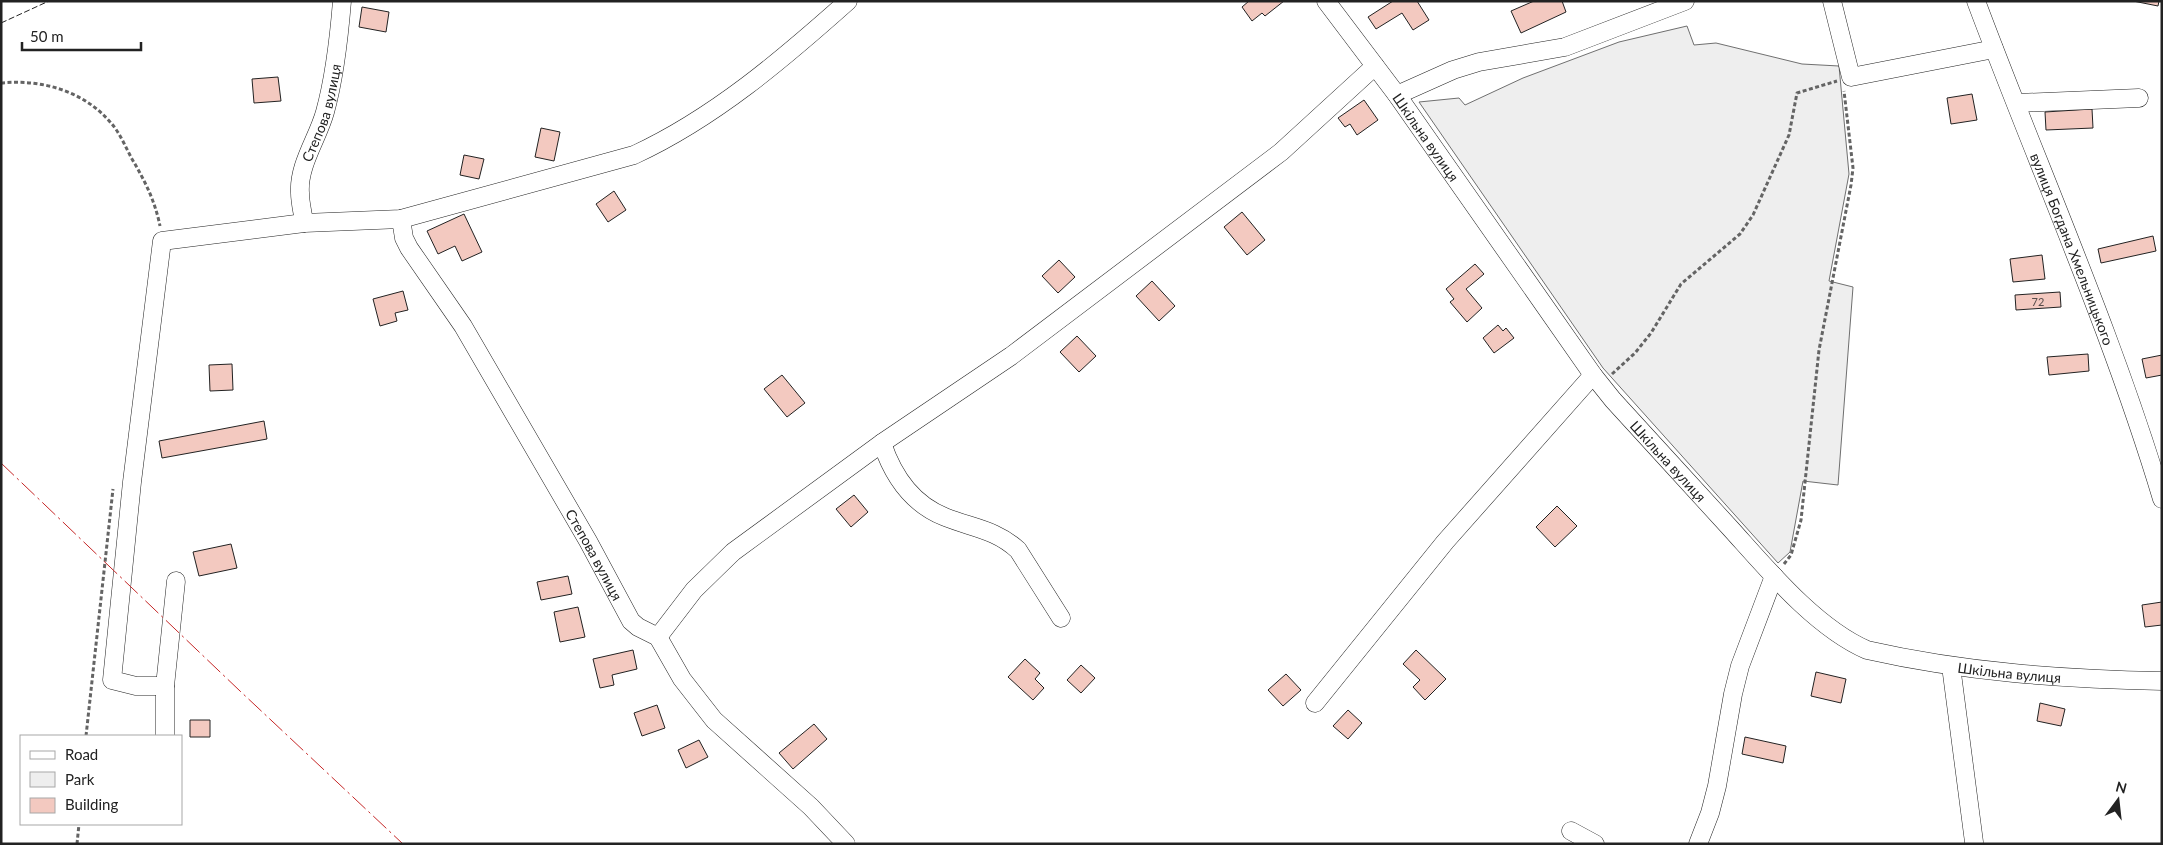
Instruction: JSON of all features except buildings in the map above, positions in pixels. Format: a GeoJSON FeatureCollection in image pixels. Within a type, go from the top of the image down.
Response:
{"type":"FeatureCollection","features":[{"type":"Feature","properties":{"kind":"street","name":"Степова вулиця"},"geometry":{"type":"LineString","coordinates":[[304,223],[300,192],[302,175],[330,93],[342,1]]}},
{"type":"Feature","properties":{"kind":"street"},"geometry":{"type":"LineString","coordinates":[[164,686],[136,686],[112,680],[132,482],[162,240],[304,223],[401,219],[634,155],[660,143],[709,113],[754,80],[848,1]]}},
{"type":"Feature","properties":{"kind":"street","name":"Шкільна вулиця"},"geometry":{"type":"LineString","coordinates":[[1326,1],[1397,96],[1597,380],[1774,576],[1827,626],[1854,644],[1880,652],[1951,666],[2070,679],[2162,681]]}},
{"type":"Feature","properties":{"kind":"street"},"geometry":{"type":"LineString","coordinates":[[1397,96],[1452,70],[1479,62],[1565,47],[1685,1]]}},
{"type":"Feature","properties":{"kind":"street"},"geometry":{"type":"LineString","coordinates":[[1832,1],[1847,78],[1994,49]]}},
{"type":"Feature","properties":{"kind":"street","name":"вулиця Богдана Хмельницького"},"geometry":{"type":"LineString","coordinates":[[1976,1],[2109,342],[2162,499]]}},
{"type":"Feature","properties":{"kind":"street"},"geometry":{"type":"LineString","coordinates":[[846,844],[811,807],[714,720],[682,679],[658,637],[694,590],[733,552],[882,443],[1011,356],[1281,152],[1375,66]]}},
{"type":"Feature","properties":{"kind":"street"},"geometry":{"type":"LineString","coordinates":[[2017,103],[2139,98]]}},
{"type":"Feature","properties":{"kind":"street","name":"Степова вулиця"},"geometry":{"type":"LineString","coordinates":[[401,219],[404,238],[409,248],[463,326],[588,540],[631,621],[638,627],[658,637]]}},
{"type":"Feature","properties":{"kind":"street"},"geometry":{"type":"LineString","coordinates":[[1315,703],[1445,542],[1597,380]]}},
{"type":"Feature","properties":{"kind":"street"},"geometry":{"type":"LineString","coordinates":[[882,443],[888,462],[896,475],[918,501],[945,517],[996,534],[1018,550],[1061,618]]}},
{"type":"Feature","properties":{"kind":"street"},"geometry":{"type":"LineString","coordinates":[[1698,844],[1710,813],[1717,786],[1732,694],[1740,666],[1774,576]]}},
{"type":"Feature","properties":{"kind":"street"},"geometry":{"type":"LineString","coordinates":[[164,735],[164,686],[176,581]]}},
{"type":"Feature","properties":{"kind":"street"},"geometry":{"type":"LineString","coordinates":[[1951,666],[1974,842]]}},
{"type":"Feature","properties":{"kind":"street"},"geometry":{"type":"LineString","coordinates":[[1571,830],[1595,844]]}},
{"type":"Feature","properties":{"kind":"path"},"geometry":{"type":"LineString","coordinates":[[1597,380],[1635,353],[1651,333],[1681,284],[1740,234],[1753,215],[1789,135],[1798,93],[1847,78],[1846,102],[1853,168],[1851,185],[1820,350],[1801,520],[1791,555],[1774,576]]}},
{"type":"Feature","properties":{"kind":"path"},"geometry":{"type":"LineString","coordinates":[[1,83],[39,84],[60,89],[79,96],[96,108],[112,124],[147,186],[156,206],[162,240]]}},
{"type":"Feature","properties":{"kind":"path"},"geometry":{"type":"LineString","coordinates":[[77,844],[79,825]]}},
{"type":"Feature","properties":{"kind":"green space"},"geometry":{"type":"Polygon","coordinates":[[[1687,26],[1694,45],[1716,43],[1802,64],[1839,66],[1849,174],[1829,281],[1853,287],[1838,485],[1803,481],[1790,552],[1778,563],[1603,368],[1419,102],[1459,98],[1465,105],[1523,78],[1619,42],[1687,26]]]}},
{"type":"Feature","properties":{"kind":"fence"},"geometry":{"type":"LineString","coordinates":[[1,23],[49,1]]}},
{"type":"Feature","properties":{"kind":"power"},"geometry":{"type":"LineString","coordinates":[[1,463],[403,844]]}}]}
